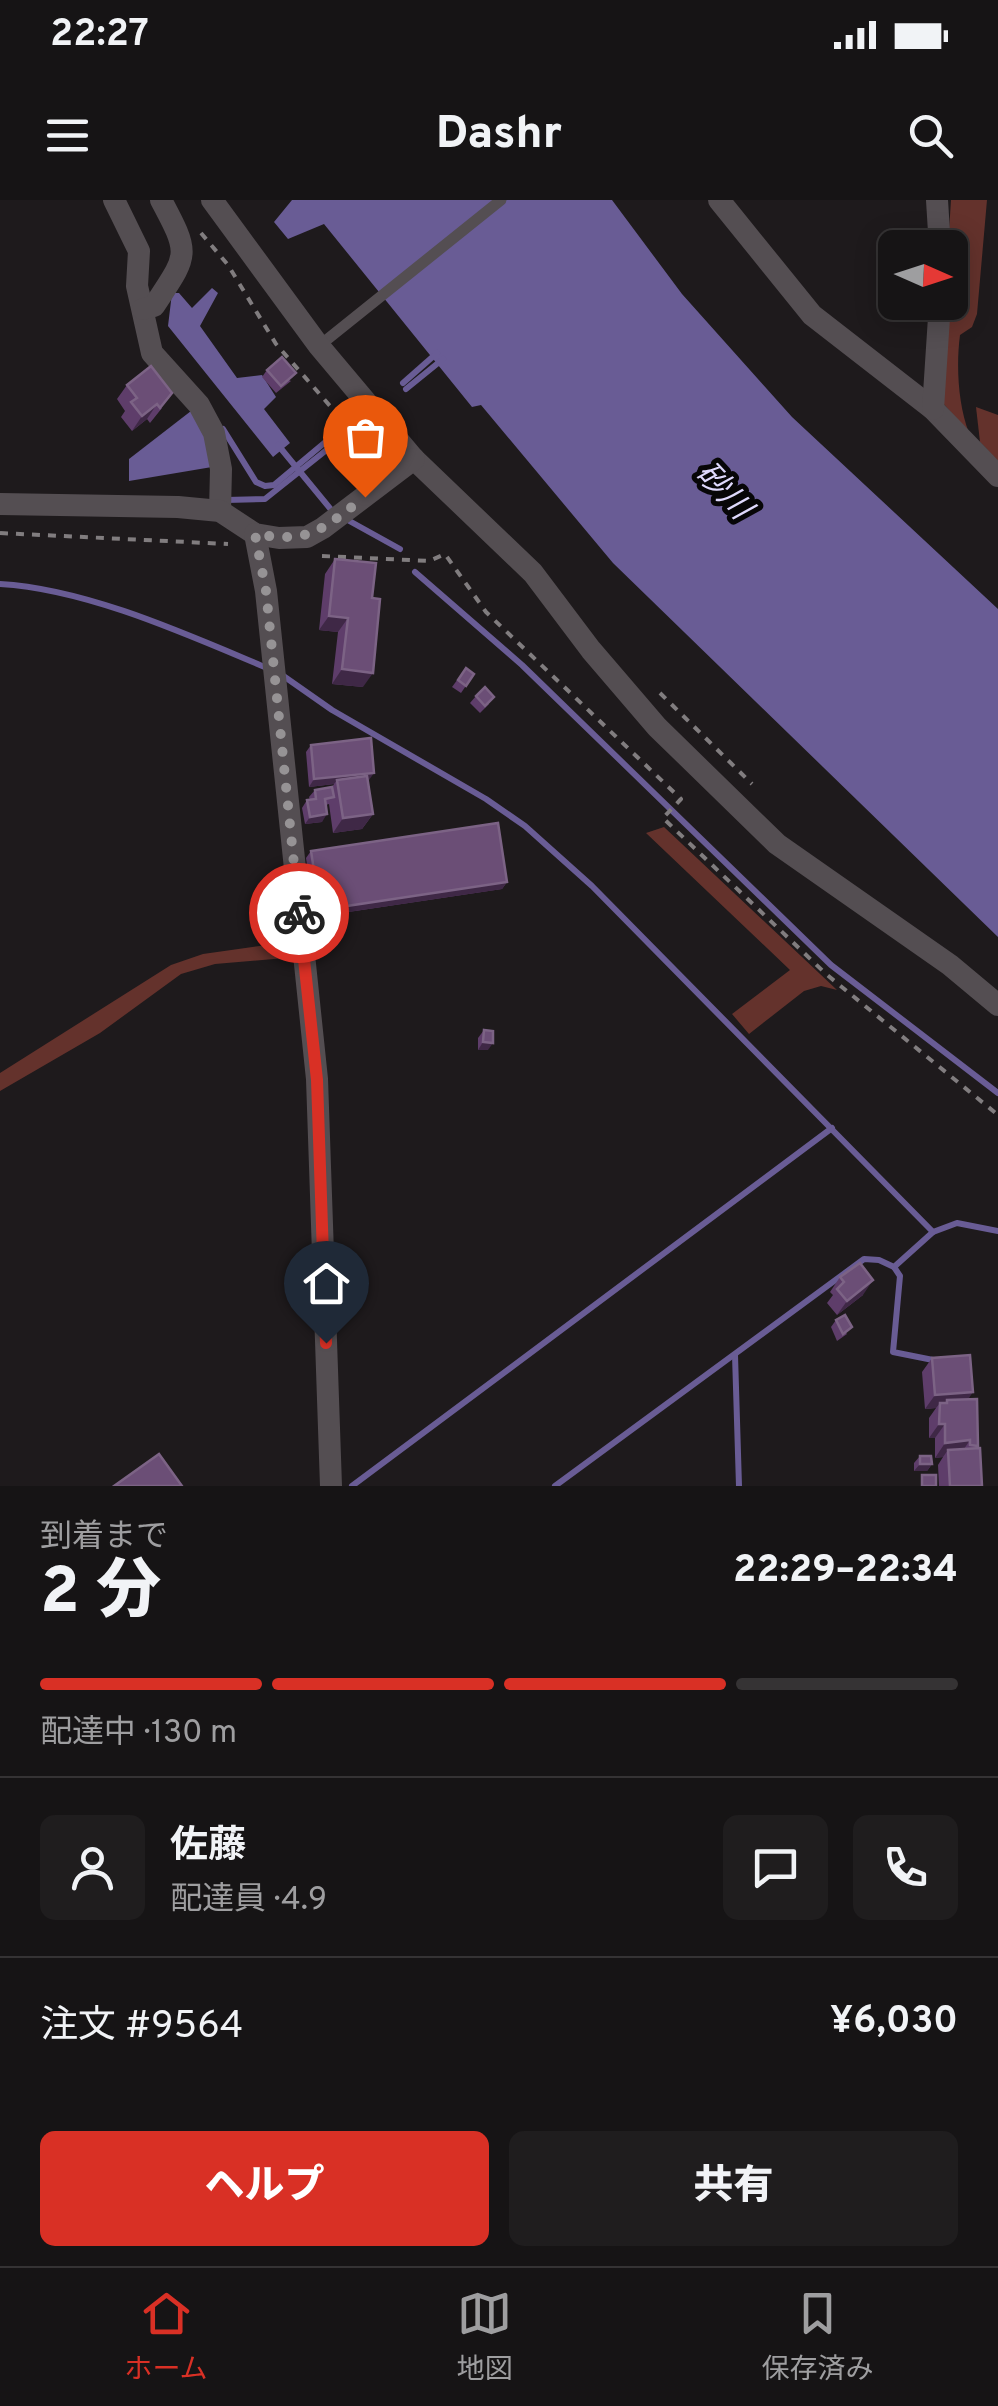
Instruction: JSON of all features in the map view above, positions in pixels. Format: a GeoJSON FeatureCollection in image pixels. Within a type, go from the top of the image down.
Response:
{"type":"FeatureCollection","features":[{"type":"Feature","properties":{"kind":"street"},"geometry":{"type":"LineString","coordinates":[[114,200],[139,252],[137,286],[152,353],[199,405],[214,433],[222,469],[220,503],[257,539],[317,1080],[331,1486]]}},
{"type":"Feature","properties":{"kind":"street"},"geometry":{"type":"LineString","coordinates":[[144,309],[154,306],[180,267],[184,252],[183,240],[161,200]]}},
{"type":"Feature","properties":{"kind":"street"},"geometry":{"type":"LineString","coordinates":[[212,200],[319,346],[414,459],[532,573],[657,727],[778,844],[950,965],[998,1006]]}},
{"type":"Feature","properties":{"kind":"street"},"geometry":{"type":"LineString","coordinates":[[719,200],[812,316],[933,409],[998,476]]}},
{"type":"Feature","properties":{"kind":"street"},"geometry":{"type":"LineString","coordinates":[[937,200],[939,230]]}},
{"type":"Feature","properties":{"kind":"street"},"geometry":{"type":"LineString","coordinates":[[933,409],[939,320]]}},
{"type":"Feature","properties":{"kind":"street"},"geometry":{"type":"LineString","coordinates":[[257,539],[315,532],[414,459]]}},
{"type":"Feature","properties":{"kind":"street"},"geometry":{"type":"LineString","coordinates":[[0,504],[178,507],[220,503]]}},
{"type":"Feature","properties":{"kind":"lane"},"geometry":{"type":"LineString","coordinates":[[319,346],[501,200]]}},
{"type":"Feature","properties":{"kind":"path"},"geometry":{"type":"LineString","coordinates":[[194,224],[228,265],[276,344],[391,476]]}},
{"type":"Feature","properties":{"kind":"path"},"geometry":{"type":"LineString","coordinates":[[315,532],[320,556],[429,561],[445,554],[486,612],[680,799],[663,818],[826,974],[998,1115]]}},
{"type":"Feature","properties":{"kind":"path"},"geometry":{"type":"LineString","coordinates":[[0,533],[257,539]]}},
{"type":"Feature","properties":{"kind":"shaded area"},"geometry":{"type":"Polygon","coordinates":[[[951,200],[987,200],[977,314],[972,327],[960,335],[959,347],[960,397],[969,433],[942,402],[949,320],[968,320],[968,230],[949,230],[951,200]]]}},
{"type":"Feature","properties":{"kind":"shaded area"},"geometry":{"type":"Polygon","coordinates":[[[976,407],[998,415],[998,461],[980,442],[976,407]]]}},
{"type":"Feature","properties":{"kind":"shaded area"},"geometry":{"type":"Polygon","coordinates":[[[664,827],[837,990],[821,986],[804,991],[749,1034],[732,1014],[790,970],[646,833],[664,827]]]}},
{"type":"Feature","properties":{"kind":"shaded area"},"geometry":{"type":"Polygon","coordinates":[[[295,941],[296,957],[215,964],[181,974],[100,1033],[0,1091],[0,1073],[171,965],[203,954],[295,941]]]}},
{"type":"Feature","properties":{"kind":"water","name":"砂川"},"geometry":{"type":"Polygon","coordinates":[[[292,200],[612,200],[682,294],[792,417],[998,609],[998,937],[613,563],[481,405],[472,407],[324,224],[288,239],[274,222],[292,200]]]}},
{"type":"Feature","properties":{"kind":"water"},"geometry":{"type":"Polygon","coordinates":[[[212,288],[218,293],[200,326],[237,378],[262,375],[276,397],[264,409],[290,443],[273,457],[168,326],[172,293],[179,293],[192,308],[212,288]]]}},
{"type":"Feature","properties":{"kind":"water"},"geometry":{"type":"Polygon","coordinates":[[[191,411],[206,440],[212,467],[129,481],[129,459],[191,411]]]}},
{"type":"Feature","properties":{"kind":"building"},"geometry":{"type":"Polygon","coordinates":[[[282,357],[296,373],[281,386],[267,370],[282,357]]]}},
{"type":"Feature","properties":{"kind":"building"},"geometry":{"type":"Polygon","coordinates":[[[151,366],[172,393],[160,408],[157,404],[142,416],[131,402],[137,398],[127,385],[151,366]]]}},
{"type":"Feature","properties":{"kind":"building"},"geometry":{"type":"Polygon","coordinates":[[[335,559],[376,563],[372,598],[380,599],[373,673],[342,669],[348,618],[329,616],[335,559]]]}},
{"type":"Feature","properties":{"kind":"building"},"geometry":{"type":"Polygon","coordinates":[[[466,668],[474,674],[466,686],[458,680],[466,668]]]}},
{"type":"Feature","properties":{"kind":"building"},"geometry":{"type":"Polygon","coordinates":[[[485,687],[494,697],[485,706],[476,696],[485,687]]]}},
{"type":"Feature","properties":{"kind":"building"},"geometry":{"type":"Polygon","coordinates":[[[371,738],[374,773],[314,779],[311,745],[371,738]]]}},
{"type":"Feature","properties":{"kind":"building"},"geometry":{"type":"Polygon","coordinates":[[[367,776],[373,814],[343,818],[337,780],[367,776]]]}},
{"type":"Feature","properties":{"kind":"building"},"geometry":{"type":"Polygon","coordinates":[[[332,787],[334,797],[325,799],[327,814],[310,817],[307,800],[316,799],[315,790],[332,787]]]}},
{"type":"Feature","properties":{"kind":"building"},"geometry":{"type":"Polygon","coordinates":[[[498,823],[507,882],[320,910],[311,851],[498,823]]]}},
{"type":"Feature","properties":{"kind":"building"},"geometry":{"type":"Polygon","coordinates":[[[484,1030],[493,1031],[493,1043],[483,1042],[484,1030]]]}},
{"type":"Feature","properties":{"kind":"building"},"geometry":{"type":"Polygon","coordinates":[[[860,1263],[873,1280],[847,1301],[837,1289],[844,1282],[840,1277],[860,1263]]]}},
{"type":"Feature","properties":{"kind":"building"},"geometry":{"type":"Polygon","coordinates":[[[845,1315],[852,1327],[843,1334],[836,1320],[845,1315]]]}},
{"type":"Feature","properties":{"kind":"building"},"geometry":{"type":"Polygon","coordinates":[[[970,1355],[973,1392],[935,1395],[932,1358],[970,1355]]]}},
{"type":"Feature","properties":{"kind":"building"},"geometry":{"type":"Polygon","coordinates":[[[977,1399],[978,1446],[970,1445],[970,1440],[945,1443],[945,1424],[939,1424],[940,1403],[977,1399]]]}},
{"type":"Feature","properties":{"kind":"building"},"geometry":{"type":"Polygon","coordinates":[[[980,1448],[982,1486],[950,1486],[948,1450],[980,1448]]]}},
{"type":"Feature","properties":{"kind":"building"},"geometry":{"type":"Polygon","coordinates":[[[159,1454],[182,1486],[114,1486],[159,1454]]]}},
{"type":"Feature","properties":{"kind":"building"},"geometry":{"type":"Polygon","coordinates":[[[920,1456],[931,1456],[932,1464],[920,1464],[920,1456]]]}},
{"type":"Feature","properties":{"kind":"building"},"geometry":{"type":"Polygon","coordinates":[[[922,1475],[936,1475],[936,1486],[922,1486],[922,1475]]]}},
{"type":"Feature","properties":{"kind":"waterway"},"geometry":{"type":"LineString","coordinates":[[403,383],[437,353]]}},
{"type":"Feature","properties":{"kind":"waterway"},"geometry":{"type":"LineString","coordinates":[[406,389],[443,359]]}},
{"type":"Feature","properties":{"kind":"waterway"},"geometry":{"type":"LineString","coordinates":[[223,429],[256,482],[265,486],[274,485],[329,439]]}},
{"type":"Feature","properties":{"kind":"waterway"},"geometry":{"type":"LineString","coordinates":[[226,500],[265,499],[334,444]]}},
{"type":"Feature","properties":{"kind":"waterway"},"geometry":{"type":"LineString","coordinates":[[278,445],[333,512]]}},
{"type":"Feature","properties":{"kind":"waterway"},"geometry":{"type":"LineString","coordinates":[[344,518],[400,549]]}},
{"type":"Feature","properties":{"kind":"waterway"},"geometry":{"type":"LineString","coordinates":[[415,572],[522,665],[831,965],[998,1093]]}},
{"type":"Feature","properties":{"kind":"waterway"},"geometry":{"type":"LineString","coordinates":[[0,584],[67,594],[101,604],[267,668]]}},
{"type":"Feature","properties":{"kind":"waterway"},"geometry":{"type":"LineString","coordinates":[[282,675],[332,710],[486,799],[525,826],[592,886],[933,1232],[957,1223],[998,1231]]}},
{"type":"Feature","properties":{"kind":"waterway"},"geometry":{"type":"LineString","coordinates":[[352,1486],[832,1128]]}},
{"type":"Feature","properties":{"kind":"waterway"},"geometry":{"type":"LineString","coordinates":[[555,1486],[864,1259],[894,1267],[933,1232]]}},
{"type":"Feature","properties":{"kind":"waterway"},"geometry":{"type":"LineString","coordinates":[[894,1267],[900,1276],[893,1352],[938,1361]]}},
{"type":"Feature","properties":{"kind":"waterway"},"geometry":{"type":"LineString","coordinates":[[735,1355],[739,1486]]}},
{"type":"Feature","properties":{"kind":"way so far"},"geometry":{"type":"LineString","coordinates":[[299,913],[266,591],[255,534],[279,538],[307,536],[365,497]]}},
{"type":"Feature","properties":{"kind":"route"},"geometry":{"type":"LineString","coordinates":[[299,913],[317,1080],[326,1343]]}}]}
